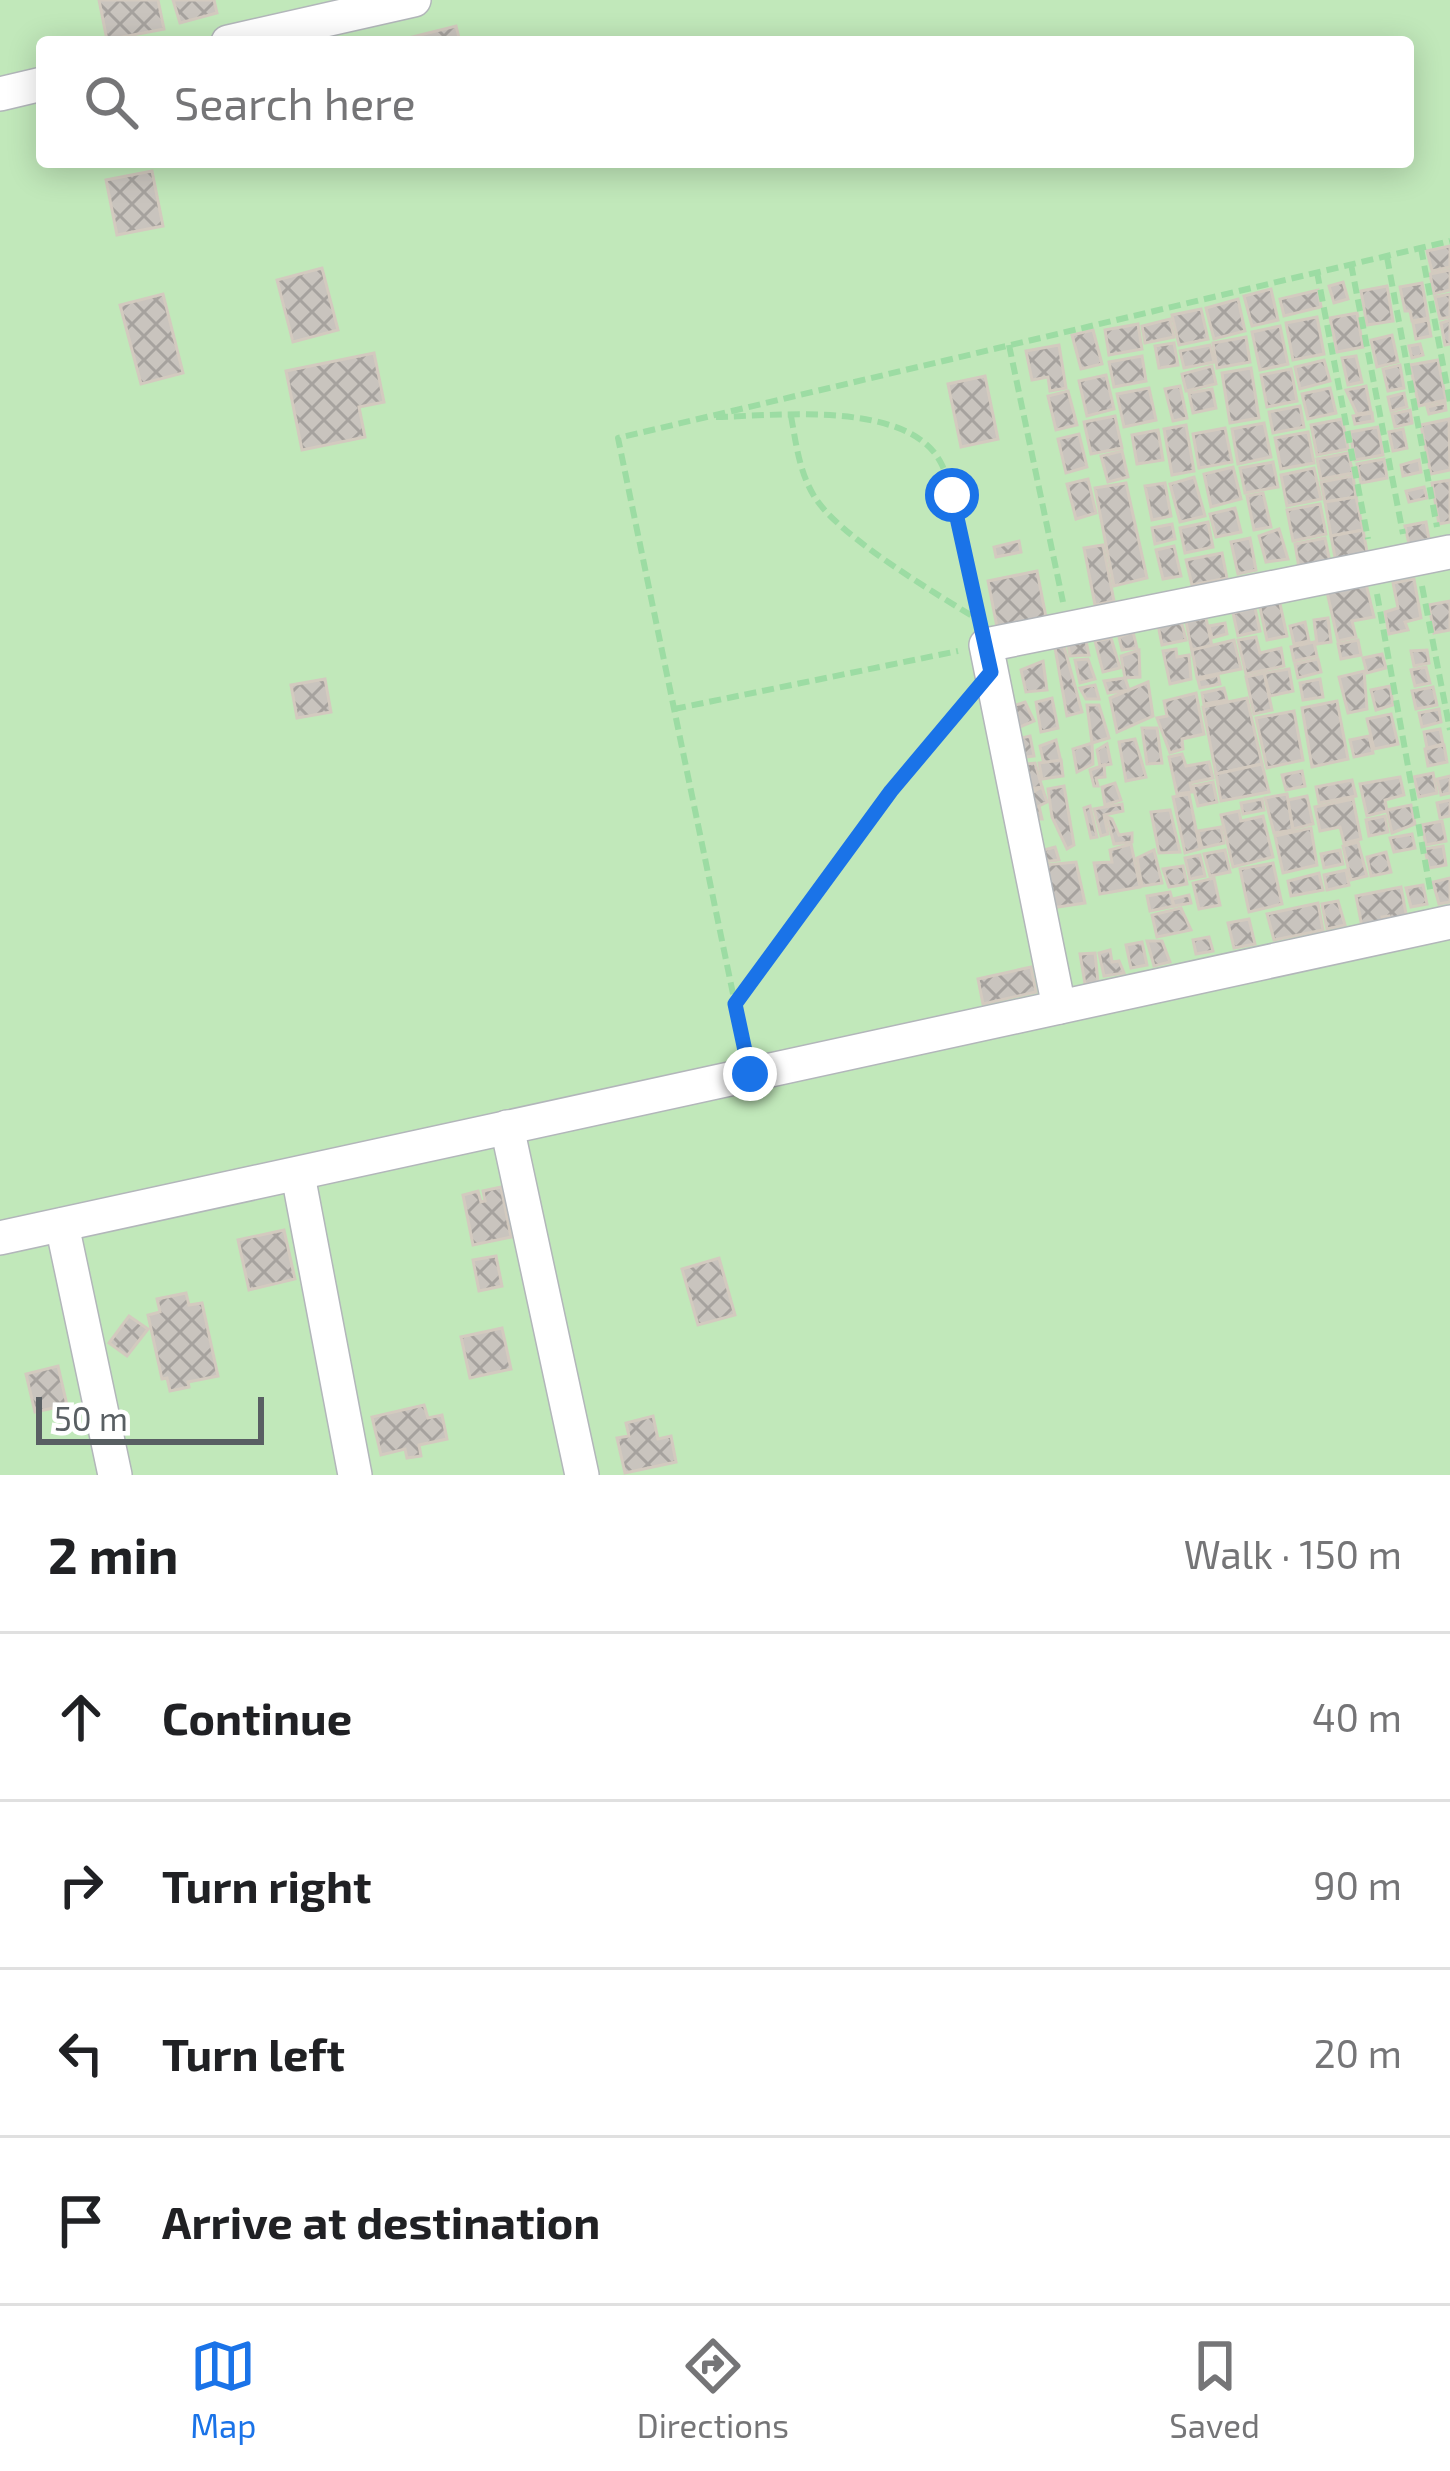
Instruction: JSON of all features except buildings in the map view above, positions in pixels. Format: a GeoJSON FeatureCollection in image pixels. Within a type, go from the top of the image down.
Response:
{"type":"FeatureCollection","features":[{"type":"Feature","properties":{"kind":"street"},"geometry":{"type":"LineString","coordinates":[[255,36],[414,0]]}},
{"type":"Feature","properties":{"kind":"street"},"geometry":{"type":"LineString","coordinates":[[0,94],[36,85]]}},
{"type":"Feature","properties":{"kind":"street"},"geometry":{"type":"LineString","coordinates":[[1059,1006],[985,646],[1430,557]]}},
{"type":"Feature","properties":{"kind":"street"},"geometry":{"type":"LineString","coordinates":[[0,1238],[1443,924]]}},
{"type":"Feature","properties":{"kind":"street"},"geometry":{"type":"LineString","coordinates":[[507,1127],[582,1475]]}},
{"type":"Feature","properties":{"kind":"street"},"geometry":{"type":"LineString","coordinates":[[298,1175],[355,1475]]}},
{"type":"Feature","properties":{"kind":"street"},"geometry":{"type":"LineString","coordinates":[[62,1225],[115,1475]]}},
{"type":"Feature","properties":{"kind":"path"},"geometry":{"type":"LineString","coordinates":[[750,1074],[618,438],[1450,242]]}},
{"type":"Feature","properties":{"kind":"path"},"geometry":{"type":"LineString","coordinates":[[1421,248],[1450,402]]}},
{"type":"Feature","properties":{"kind":"path"},"geometry":{"type":"LineString","coordinates":[[1386,256],[1450,730]]}},
{"type":"Feature","properties":{"kind":"path"},"geometry":{"type":"LineString","coordinates":[[1351,264],[1430,557]]}},
{"type":"Feature","properties":{"kind":"path"},"geometry":{"type":"LineString","coordinates":[[1317,272],[1443,924]]}},
{"type":"Feature","properties":{"kind":"path"},"geometry":{"type":"LineString","coordinates":[[1009,344],[1068,629]]}},
{"type":"Feature","properties":{"kind":"path"},"geometry":{"type":"LineString","coordinates":[[790,416],[800,465],[814,497],[832,519],[924,587],[985,646]]}},
{"type":"Feature","properties":{"kind":"path"},"geometry":{"type":"LineString","coordinates":[[705,417],[876,420],[926,443],[941,461],[952,495],[985,646],[877,810],[735,1004]]}},
{"type":"Feature","properties":{"kind":"path"},"geometry":{"type":"LineString","coordinates":[[674,709],[985,646]]}},
{"type":"Feature","properties":{"kind":"green space"},"geometry":{"type":"Polygon","coordinates":[[[0,0],[1450,0],[1450,1475],[0,1475],[0,0]]]}},
{"type":"Feature","properties":{"kind":"route"},"geometry":{"type":"LineString","coordinates":[[750,1074],[735,1004],[891,791],[991,672],[952,495]]}}]}
